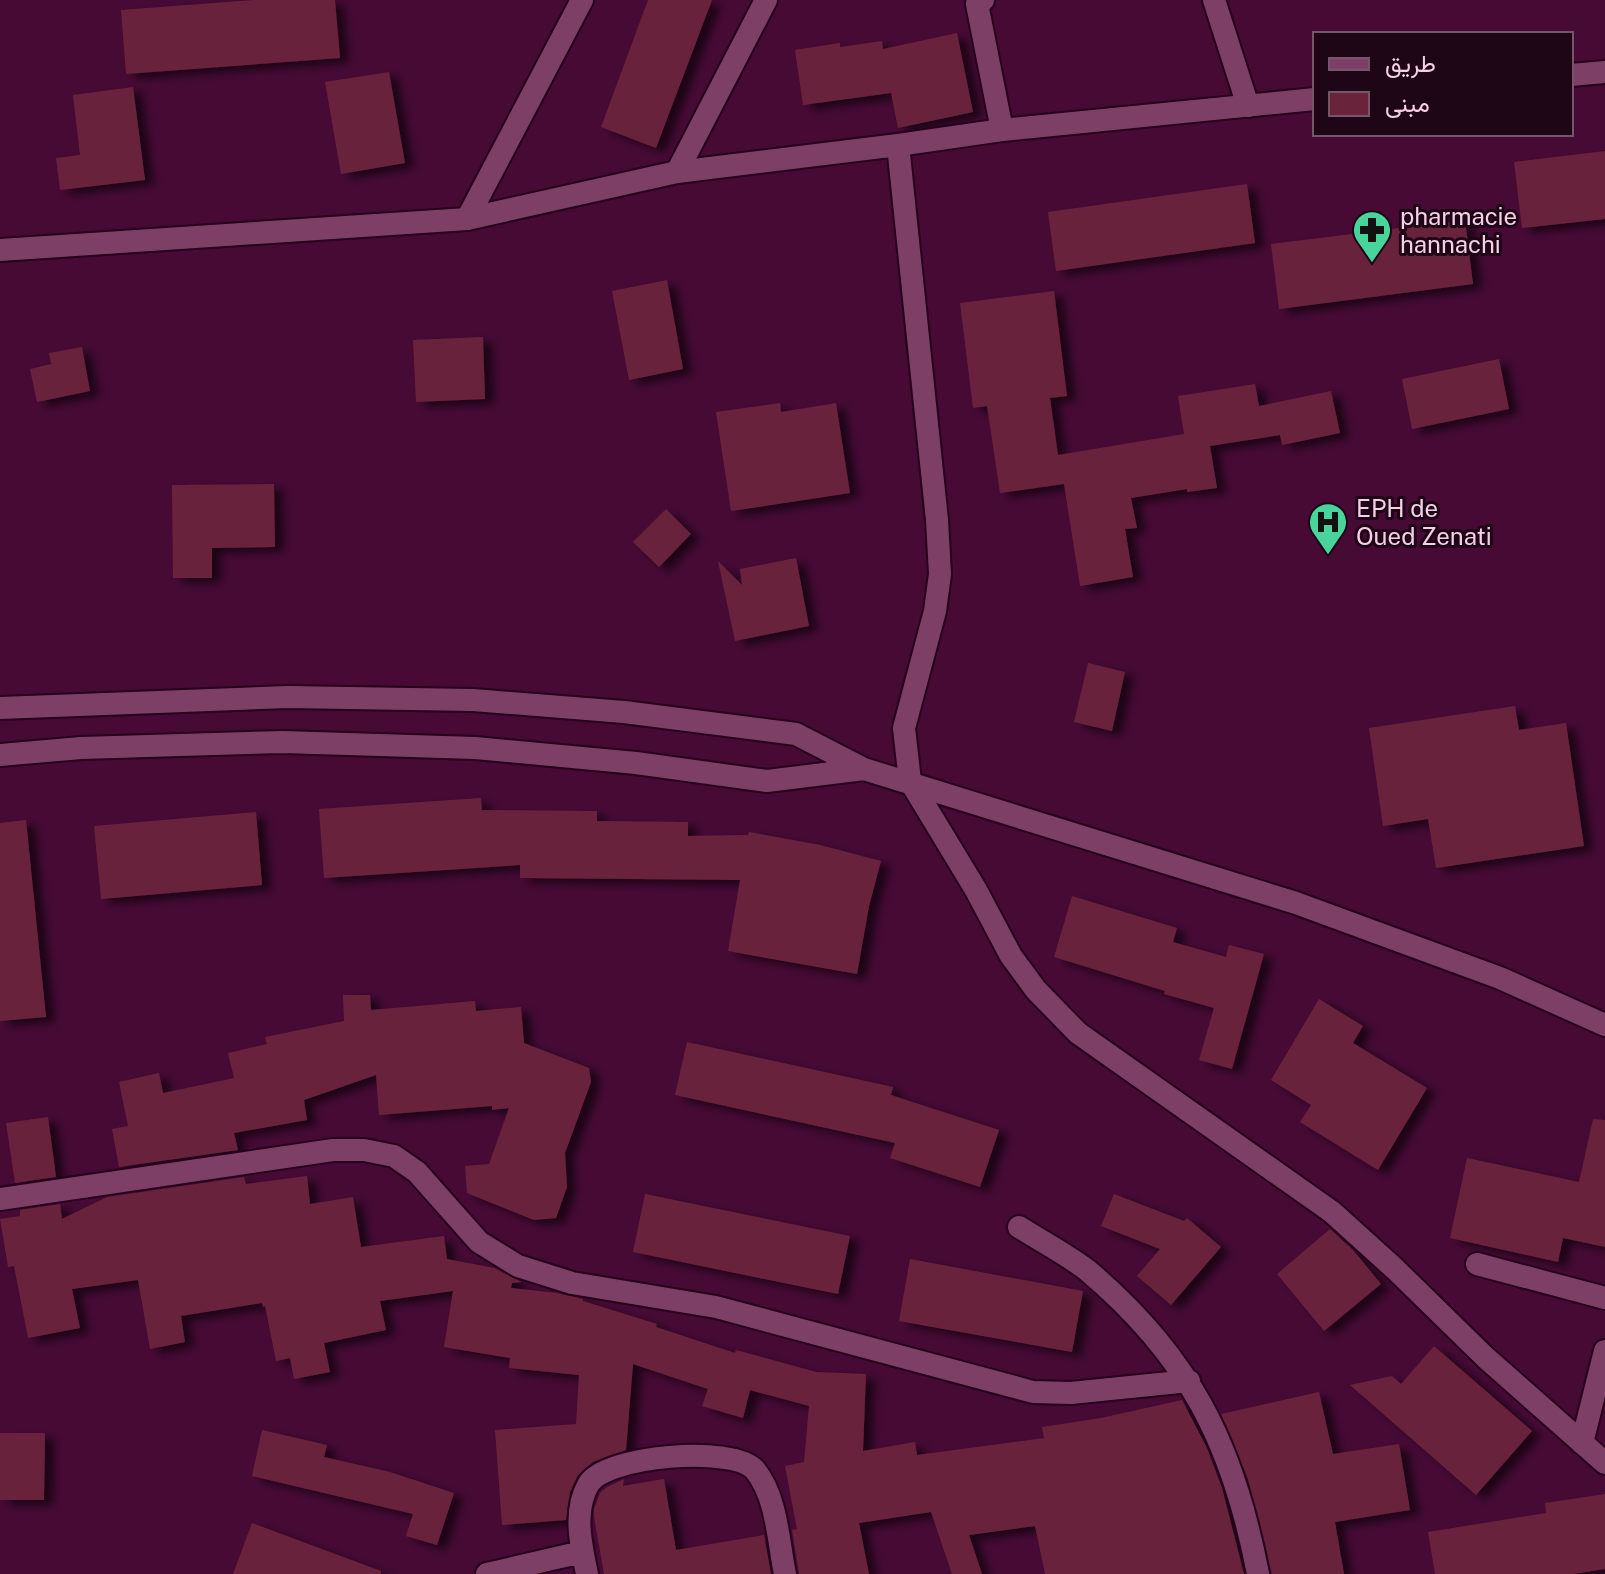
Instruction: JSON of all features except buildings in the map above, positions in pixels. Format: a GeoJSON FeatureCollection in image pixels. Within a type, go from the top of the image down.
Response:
{"type":"FeatureCollection","features":[{"type":"Feature","properties":{"kind":"street"},"geometry":{"type":"LineString","coordinates":[[467,219],[582,0]]}},
{"type":"Feature","properties":{"kind":"street"},"geometry":{"type":"LineString","coordinates":[[677,172],[766,0]]}},
{"type":"Feature","properties":{"kind":"street"},"geometry":{"type":"LineString","coordinates":[[983,0],[977,4],[1002,130]]}},
{"type":"Feature","properties":{"kind":"street"},"geometry":{"type":"LineString","coordinates":[[1214,0],[1248,106]]}},
{"type":"Feature","properties":{"kind":"street"},"geometry":{"type":"LineString","coordinates":[[1573,75],[1605,72]]}},
{"type":"Feature","properties":{"kind":"street"},"geometry":{"type":"LineString","coordinates":[[0,250],[467,219],[677,172],[1002,130],[1313,99]]}},
{"type":"Feature","properties":{"kind":"street"},"geometry":{"type":"LineString","coordinates":[[898,145],[940,574],[935,611],[904,728],[910,781],[976,890],[1011,956],[1036,990],[1078,1033],[1332,1212],[1485,1357],[1605,1463]]}},
{"type":"Feature","properties":{"kind":"street"},"geometry":{"type":"LineString","coordinates":[[0,708],[287,697],[488,701],[624,712],[796,734],[864,769],[1296,903],[1500,978],[1605,1025]]}},
{"type":"Feature","properties":{"kind":"street"},"geometry":{"type":"LineString","coordinates":[[0,755],[81,748],[283,742],[475,748],[636,763],[767,781],[864,769]]}},
{"type":"Feature","properties":{"kind":"street"},"geometry":{"type":"LineString","coordinates":[[0,1199],[333,1150],[364,1150],[394,1156],[417,1172],[479,1242],[518,1266],[572,1283],[716,1307],[1033,1392],[1071,1393],[1189,1381]]}},
{"type":"Feature","properties":{"kind":"street"},"geometry":{"type":"LineString","coordinates":[[1019,1227],[1084,1268],[1141,1321],[1189,1381],[1224,1448],[1249,1529],[1258,1574]]}},
{"type":"Feature","properties":{"kind":"street"},"geometry":{"type":"LineString","coordinates":[[1477,1264],[1605,1298]]}},
{"type":"Feature","properties":{"kind":"street"},"geometry":{"type":"LineString","coordinates":[[1582,1443],[1605,1351]]}},
{"type":"Feature","properties":{"kind":"street"},"geometry":{"type":"LineString","coordinates":[[487,1574],[584,1563],[579,1514],[589,1482],[610,1467],[654,1459],[720,1456],[752,1466],[769,1490],[785,1574]]}},
{"type":"Feature","properties":{"kind":"place","name":"pharmacie hannachi"},"geometry":{"type":"Point","coordinates":[1372,264]}},
{"type":"Feature","properties":{"kind":"place","name":"EPH de Oued Zenati"},"geometry":{"type":"Point","coordinates":[1328,556]}}]}
